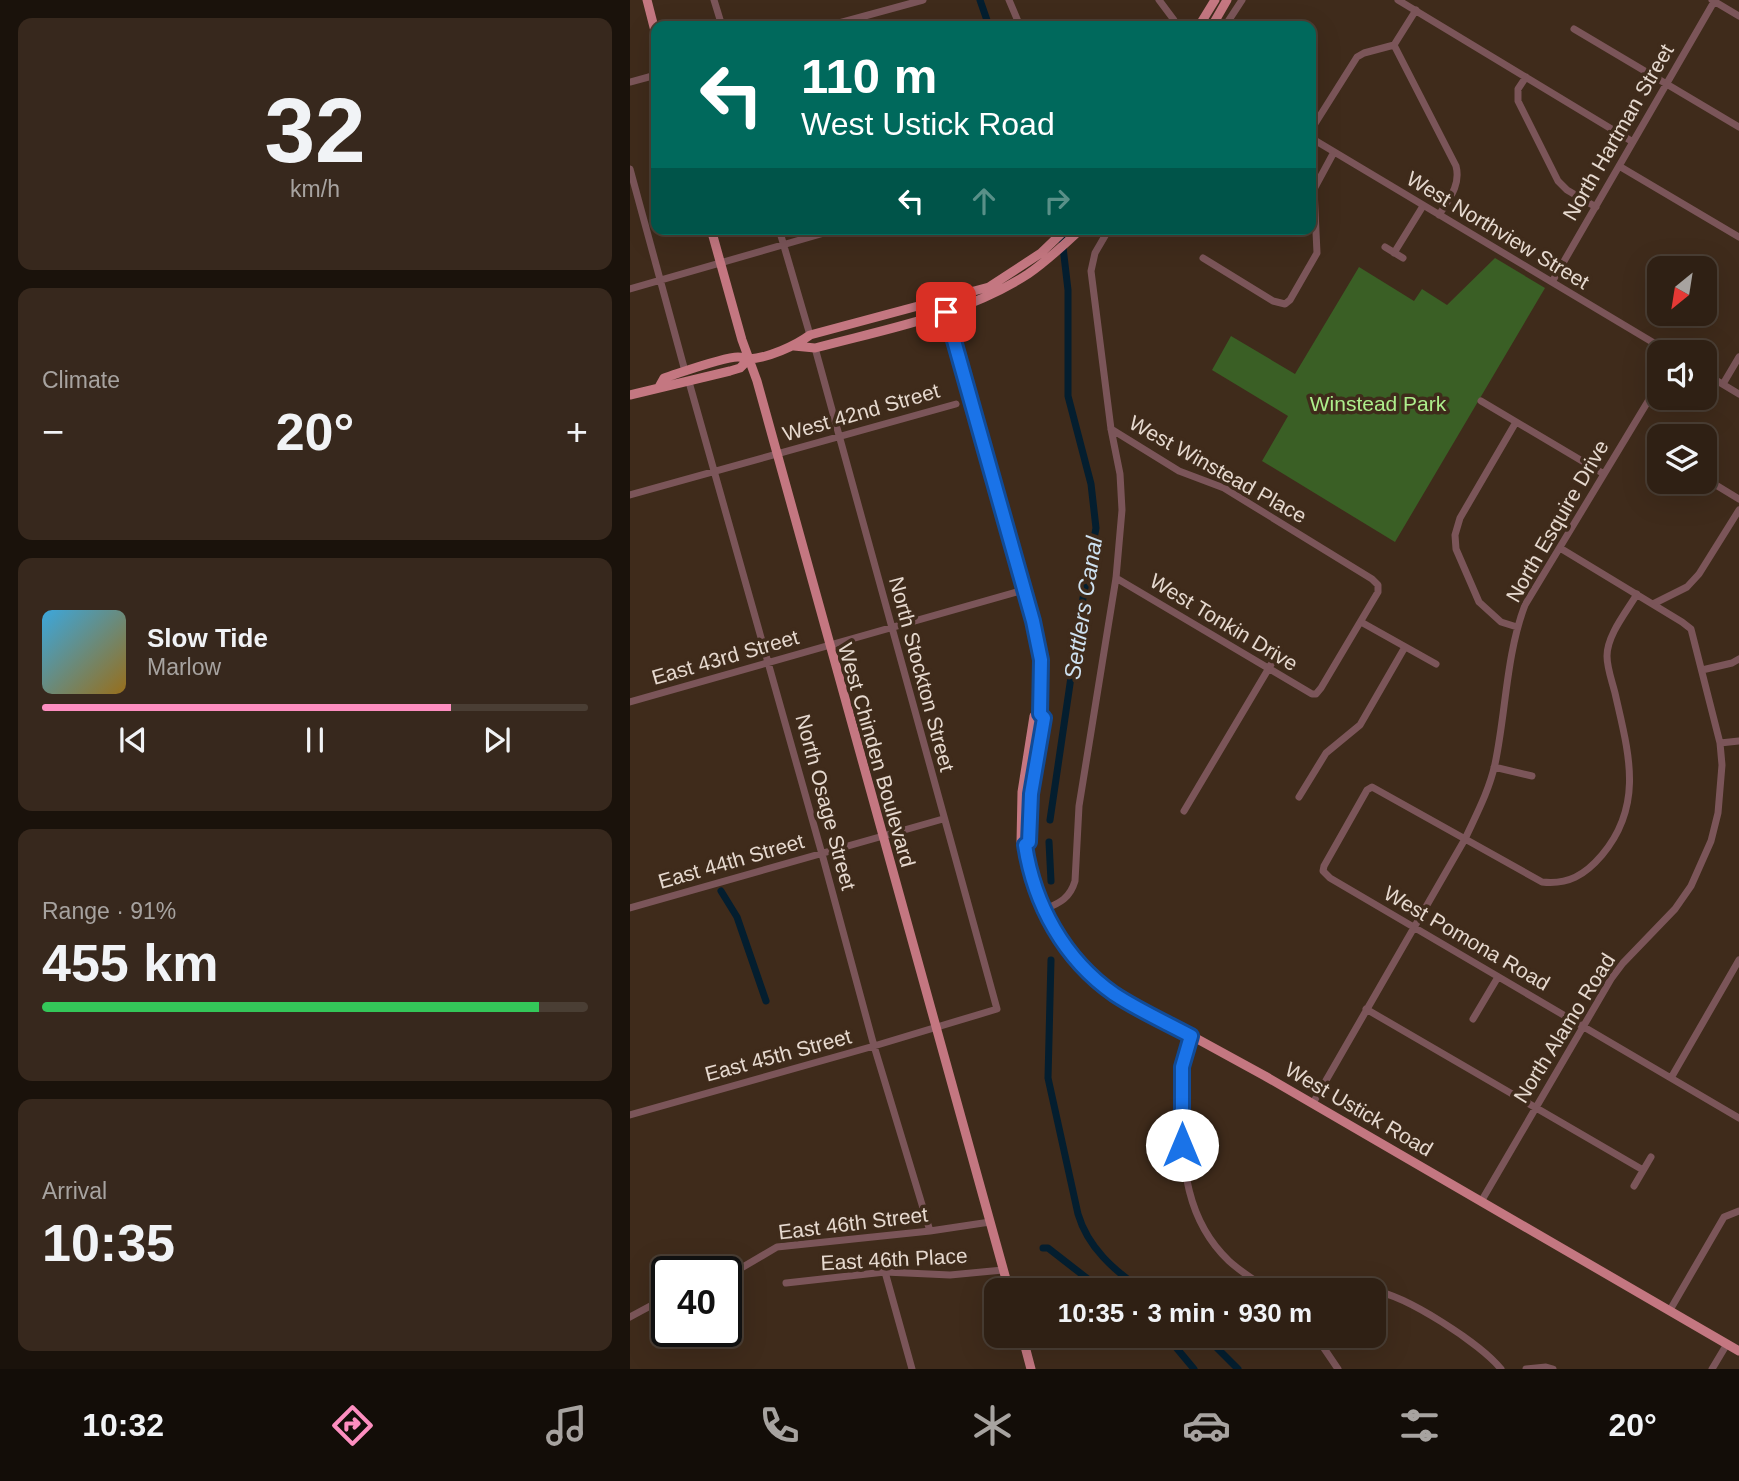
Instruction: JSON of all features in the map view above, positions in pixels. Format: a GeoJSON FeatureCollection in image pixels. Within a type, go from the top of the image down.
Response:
{"type":"FeatureCollection","features":[{"type":"Feature","properties":{"kind":"main road"},"geometry":{"type":"LineString","coordinates":[[647,0],[653,21]]}},
{"type":"Feature","properties":{"kind":"main road"},"geometry":{"type":"LineString","coordinates":[[1202,21],[1215,0]]}},
{"type":"Feature","properties":{"kind":"main road"},"geometry":{"type":"LineString","coordinates":[[1215,21],[1227,0]]}},
{"type":"Feature","properties":{"kind":"main road","name":"West Chinden Boulevard"},"geometry":{"type":"LineString","coordinates":[[713,235],[757,381],[1005,1278]]}},
{"type":"Feature","properties":{"kind":"main road"},"geometry":{"type":"LineString","coordinates":[[794,346],[815,348],[946,312],[987,296],[1027,275],[1061,235]]}},
{"type":"Feature","properties":{"kind":"main road"},"geometry":{"type":"LineString","coordinates":[[630,395],[740,368],[749,359],[794,346],[810,335],[989,287],[1044,256],[1073,235]]}},
{"type":"Feature","properties":{"kind":"main road","name":"West Ustick Road"},"geometry":{"type":"LineString","coordinates":[[942,301],[1024,590],[1041,660],[1040,714],[1044,718],[1031,794],[1029,842],[1025,845],[1028,865],[1050,922],[1065,947],[1101,984],[1117,996],[1313,1103],[1739,1351]]}},
{"type":"Feature","properties":{"kind":"main road"},"geometry":{"type":"LineString","coordinates":[[659,387],[664,378],[685,371],[737,356],[749,359]]}},
{"type":"Feature","properties":{"kind":"main road"},"geometry":{"type":"LineString","coordinates":[[1025,1348],[1031,1369]]}},
{"type":"Feature","properties":{"kind":"street"},"geometry":{"type":"LineString","coordinates":[[714,0],[720,21]]}},
{"type":"Feature","properties":{"kind":"street"},"geometry":{"type":"LineString","coordinates":[[846,21],[923,0]]}},
{"type":"Feature","properties":{"kind":"street"},"geometry":{"type":"LineString","coordinates":[[1009,0],[1018,21]]}},
{"type":"Feature","properties":{"kind":"street"},"geometry":{"type":"LineString","coordinates":[[1159,0],[1174,20]]}},
{"type":"Feature","properties":{"kind":"street"},"geometry":{"type":"LineString","coordinates":[[1228,21],[1242,0]]}},
{"type":"Feature","properties":{"kind":"street"},"geometry":{"type":"LineString","coordinates":[[1398,0],[1633,142]]}},
{"type":"Feature","properties":{"kind":"street"},"geometry":{"type":"LineString","coordinates":[[1714,0],[1739,16]]}},
{"type":"Feature","properties":{"kind":"street","name":"North Hartman Street"},"geometry":{"type":"LineString","coordinates":[[1552,282],[1714,0]]}},
{"type":"Feature","properties":{"kind":"street"},"geometry":{"type":"LineString","coordinates":[[1316,122],[1357,57],[1394,45],[1416,10]]}},
{"type":"Feature","properties":{"kind":"street"},"geometry":{"type":"LineString","coordinates":[[1574,29],[1739,127]]}},
{"type":"Feature","properties":{"kind":"street"},"geometry":{"type":"LineString","coordinates":[[1394,45],[1456,166],[1459,177],[1439,215]]}},
{"type":"Feature","properties":{"kind":"street"},"geometry":{"type":"LineString","coordinates":[[630,82],[651,76]]}},
{"type":"Feature","properties":{"kind":"street"},"geometry":{"type":"LineString","coordinates":[[1525,77],[1518,89],[1518,101],[1558,181],[1567,190],[1596,207]]}},
{"type":"Feature","properties":{"kind":"street","name":"West Northview Street"},"geometry":{"type":"LineString","coordinates":[[1316,141],[1649,340]]}},
{"type":"Feature","properties":{"kind":"street"},"geometry":{"type":"LineString","coordinates":[[1316,185],[1334,152]]}},
{"type":"Feature","properties":{"kind":"street"},"geometry":{"type":"LineString","coordinates":[[1619,166],[1739,237]]}},
{"type":"Feature","properties":{"kind":"street"},"geometry":{"type":"LineString","coordinates":[[630,169],[685,371]]}},
{"type":"Feature","properties":{"kind":"street"},"geometry":{"type":"LineString","coordinates":[[1394,253],[1423,206]]}},
{"type":"Feature","properties":{"kind":"street"},"geometry":{"type":"LineString","coordinates":[[1203,258],[1273,301],[1285,304],[1290,300],[1317,253],[1316,232]]}},
{"type":"Feature","properties":{"kind":"street"},"geometry":{"type":"LineString","coordinates":[[781,235],[810,335]]}},
{"type":"Feature","properties":{"kind":"street"},"geometry":{"type":"LineString","coordinates":[[630,289],[816,235]]}},
{"type":"Feature","properties":{"kind":"street"},"geometry":{"type":"LineString","coordinates":[[1045,909],[1065,899],[1072,892],[1075,881],[1079,806],[1116,578],[1122,510],[1120,474],[1111,429],[1091,271],[1095,253],[1106,235]]}},
{"type":"Feature","properties":{"kind":"street"},"geometry":{"type":"LineString","coordinates":[[1385,247],[1402,258]]}},
{"type":"Feature","properties":{"kind":"street","name":"North Stockton Street"},"geometry":{"type":"LineString","coordinates":[[815,348],[997,1009]]}},
{"type":"Feature","properties":{"kind":"street"},"geometry":{"type":"LineString","coordinates":[[1723,384],[1739,357]]}},
{"type":"Feature","properties":{"kind":"street"},"geometry":{"type":"LineString","coordinates":[[1717,381],[1739,394]]}},
{"type":"Feature","properties":{"kind":"street","name":"North Osage Street"},"geometry":{"type":"LineString","coordinates":[[689,382],[874,1046],[930,1231]]}},
{"type":"Feature","properties":{"kind":"street"},"geometry":{"type":"LineString","coordinates":[[1481,401],[1604,474]]}},
{"type":"Feature","properties":{"kind":"street","name":"North Esquire Drive"},"geometry":{"type":"LineString","coordinates":[[1313,1103],[1465,839],[1485,797],[1494,767],[1517,627],[1525,605],[1647,403]]}},
{"type":"Feature","properties":{"kind":"street","name":"West 42nd Street"},"geometry":{"type":"LineString","coordinates":[[630,495],[956,404]]}},
{"type":"Feature","properties":{"kind":"street"},"geometry":{"type":"LineString","coordinates":[[1516,422],[1460,518],[1455,535],[1457,550],[1479,602],[1501,622],[1517,627]]}},
{"type":"Feature","properties":{"kind":"street","name":"West Winstead Place"},"geometry":{"type":"LineString","coordinates":[[1111,429],[1179,471],[1224,488],[1372,579],[1378,586],[1378,592],[1361,622]]}},
{"type":"Feature","properties":{"kind":"street"},"geometry":{"type":"LineString","coordinates":[[1717,486],[1739,499]]}},
{"type":"Feature","properties":{"kind":"street"},"geometry":{"type":"LineString","coordinates":[[1653,604],[1687,587],[1699,574],[1739,510]]}},
{"type":"Feature","properties":{"kind":"street","name":"North Alamo Road"},"geometry":{"type":"LineString","coordinates":[[1482,1200],[1623,963],[1675,909],[1691,886],[1711,841],[1720,803],[1720,743],[1691,629],[1560,548]]}},
{"type":"Feature","properties":{"kind":"street","name":"West Tonkin Drive"},"geometry":{"type":"LineString","coordinates":[[1116,578],[1308,693],[1316,694],[1321,688],[1361,622]]}},
{"type":"Feature","properties":{"kind":"street","name":"East 43rd Street"},"geometry":{"type":"LineString","coordinates":[[630,702],[1024,590]]}},
{"type":"Feature","properties":{"kind":"street"},"geometry":{"type":"LineString","coordinates":[[1465,839],[1530,877],[1542,883],[1554,884],[1578,877],[1591,867],[1611,844],[1626,810],[1630,779],[1628,752],[1607,656],[1613,635],[1637,594]]}},
{"type":"Feature","properties":{"kind":"street"},"geometry":{"type":"LineString","coordinates":[[1361,622],[1436,664]]}},
{"type":"Feature","properties":{"kind":"street"},"geometry":{"type":"LineString","coordinates":[[1299,797],[1326,753],[1360,725],[1405,647]]}},
{"type":"Feature","properties":{"kind":"street"},"geometry":{"type":"LineString","coordinates":[[1184,811],[1279,651]]}},
{"type":"Feature","properties":{"kind":"street"},"geometry":{"type":"LineString","coordinates":[[1702,670],[1739,659]]}},
{"type":"Feature","properties":{"kind":"street"},"geometry":{"type":"LineString","coordinates":[[1720,743],[1739,741]]}},
{"type":"Feature","properties":{"kind":"street"},"geometry":{"type":"LineString","coordinates":[[1494,767],[1532,776]]}},
{"type":"Feature","properties":{"kind":"street","name":"West Pomona Road"},"geometry":{"type":"LineString","coordinates":[[1465,839],[1372,787],[1360,802],[1324,866],[1324,871],[1330,878],[1739,1117]]}},
{"type":"Feature","properties":{"kind":"street","name":"East 44th Street"},"geometry":{"type":"LineString","coordinates":[[630,908],[943,819]]}},
{"type":"Feature","properties":{"kind":"street"},"geometry":{"type":"LineString","coordinates":[[1671,1078],[1739,960]]}},
{"type":"Feature","properties":{"kind":"street"},"geometry":{"type":"LineString","coordinates":[[1474,1020],[1498,977]]}},
{"type":"Feature","properties":{"kind":"street","name":"East 45th Street"},"geometry":{"type":"LineString","coordinates":[[630,1115],[997,1009]]}},
{"type":"Feature","properties":{"kind":"street"},"geometry":{"type":"LineString","coordinates":[[1366,1009],[1643,1170]]}},
{"type":"Feature","properties":{"kind":"street"},"geometry":{"type":"LineString","coordinates":[[1191,1036],[1182,1067],[1182,1151],[1187,1186],[1194,1206],[1219,1250],[1252,1278]]}},
{"type":"Feature","properties":{"kind":"street"},"geometry":{"type":"LineString","coordinates":[[1634,1186],[1651,1157]]}},
{"type":"Feature","properties":{"kind":"street"},"geometry":{"type":"LineString","coordinates":[[1670,1311],[1724,1217],[1739,1211]]}},
{"type":"Feature","properties":{"kind":"street","name":"East 46th Street"},"geometry":{"type":"LineString","coordinates":[[742,1267],[777,1247],[990,1222]]}},
{"type":"Feature","properties":{"kind":"street","name":"East 46th Place"},"geometry":{"type":"LineString","coordinates":[[786,1283],[885,1272],[950,1275],[1003,1270]]}},
{"type":"Feature","properties":{"kind":"street"},"geometry":{"type":"LineString","coordinates":[[885,1272],[912,1369]]}},
{"type":"Feature","properties":{"kind":"street"},"geometry":{"type":"LineString","coordinates":[[1386,1292],[1408,1301],[1488,1355],[1501,1369]]}},
{"type":"Feature","properties":{"kind":"street"},"geometry":{"type":"LineString","coordinates":[[630,1317],[651,1306]]}},
{"type":"Feature","properties":{"kind":"street"},"geometry":{"type":"LineString","coordinates":[[1712,1369],[1727,1344]]}},
{"type":"Feature","properties":{"kind":"street"},"geometry":{"type":"LineString","coordinates":[[1324,1348],[1338,1369]]}},
{"type":"Feature","properties":{"kind":"street"},"geometry":{"type":"LineString","coordinates":[[1526,1369],[1553,1369]]}},
{"type":"Feature","properties":{"kind":"green space","name":"Winstead Park"},"geometry":{"type":"Polygon","coordinates":[[[1495,258],[1545,288],[1395,542],[1262,461],[1288,416],[1212,370],[1231,336],[1295,374],[1359,267],[1414,301],[1422,289],[1447,305],[1495,258]]]}},
{"type":"Feature","properties":{"kind":"waterway","name":"Settlers Canal"},"geometry":{"type":"LineString","coordinates":[[980,0],[987,21]]}},
{"type":"Feature","properties":{"kind":"waterway","name":"Settlers Canal"},"geometry":{"type":"LineString","coordinates":[[1050,820],[1081,609],[1096,528],[1091,484],[1068,396],[1068,290],[1062,235]]}},
{"type":"Feature","properties":{"kind":"waterway","name":"Settlers Canal"},"geometry":{"type":"LineString","coordinates":[[1049,842],[1051,881]]}},
{"type":"Feature","properties":{"kind":"waterway"},"geometry":{"type":"LineString","coordinates":[[721,891],[737,917],[766,1001]]}},
{"type":"Feature","properties":{"kind":"waterway","name":"Settlers Canal"},"geometry":{"type":"LineString","coordinates":[[1051,960],[1048,1078],[1078,1214],[1095,1248],[1127,1278]]}},
{"type":"Feature","properties":{"kind":"waterway"},"geometry":{"type":"LineString","coordinates":[[1043,1248],[1048,1248],[1087,1278]]}},
{"type":"Feature","properties":{"kind":"waterway"},"geometry":{"type":"LineString","coordinates":[[1176,1348],[1194,1369]]}},
{"type":"Feature","properties":{"kind":"waterway","name":"Settlers Canal"},"geometry":{"type":"LineString","coordinates":[[1217,1348],[1238,1369]]}},
{"type":"Feature","properties":{"kind":"route"},"geometry":{"type":"LineString","coordinates":[[946,312],[1026,594],[1041,660],[1040,714],[1044,718],[1031,794],[1029,842],[1025,845],[1028,865],[1050,922],[1065,947],[1084,969],[1117,996],[1191,1036],[1182,1067],[1182,1145]]}}]}
